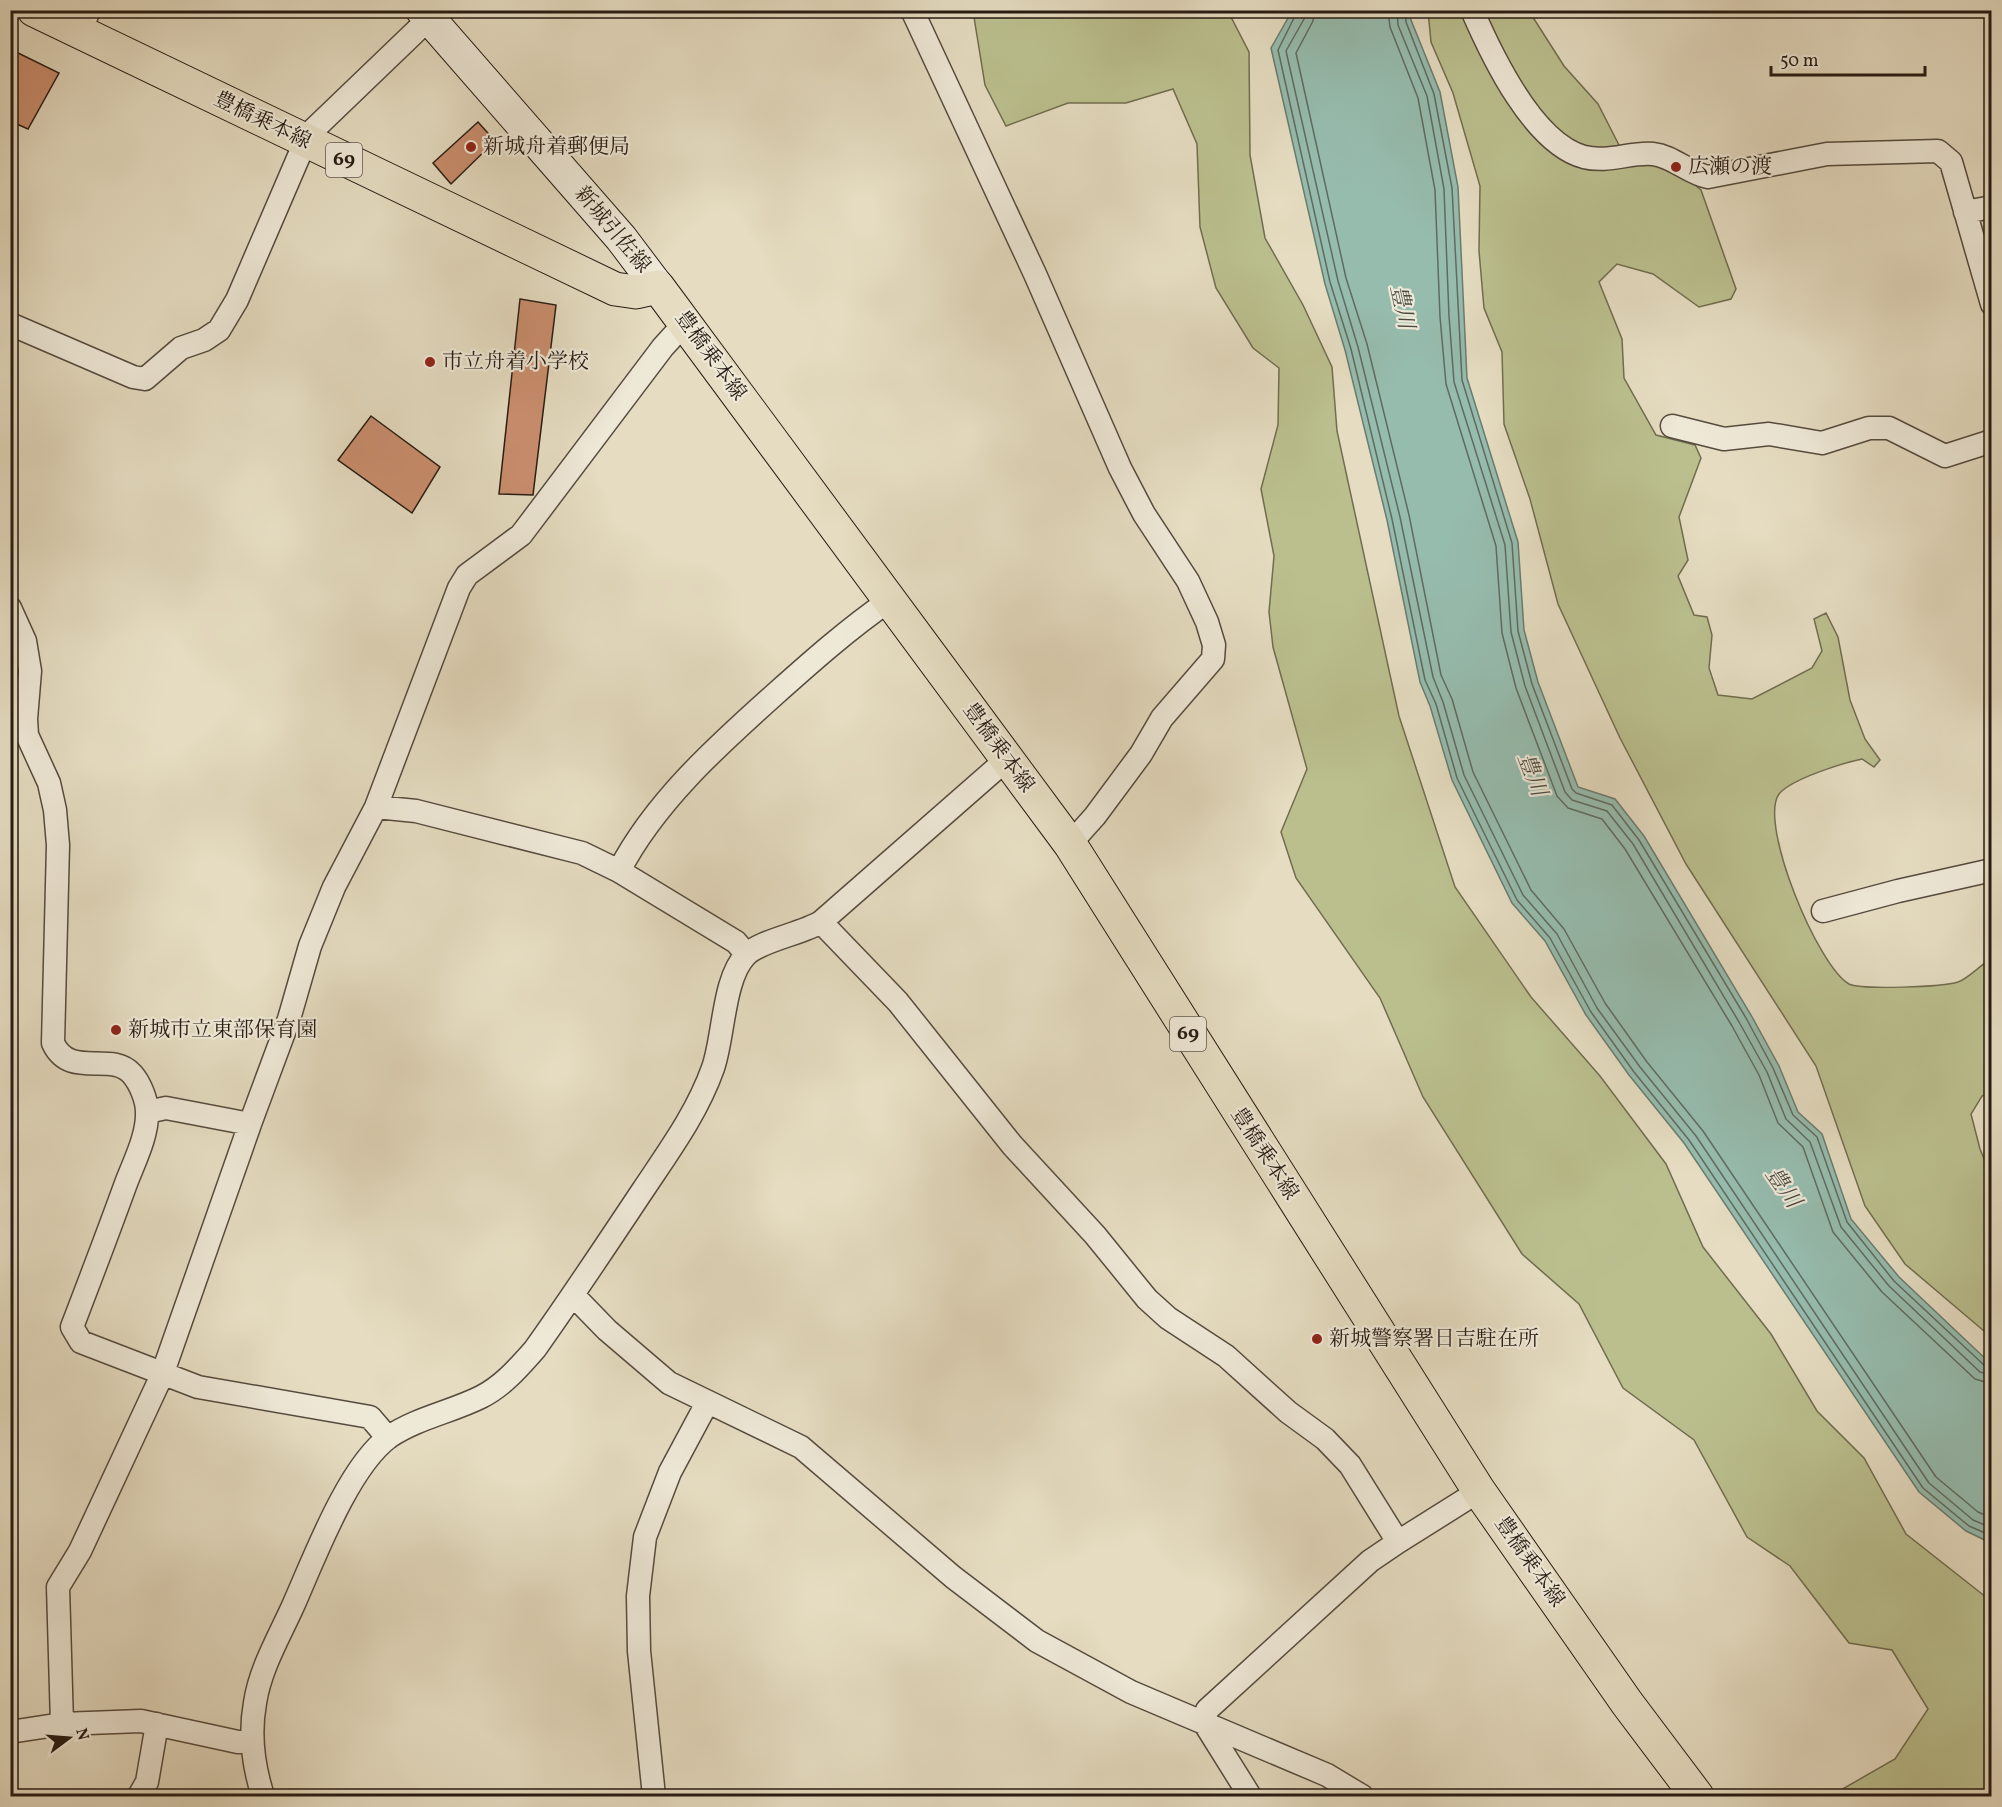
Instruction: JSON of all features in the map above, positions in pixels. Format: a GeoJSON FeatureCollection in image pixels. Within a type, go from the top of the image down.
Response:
{"type":"FeatureCollection","features":[{"type":"Feature","properties":{"kind":"main road","name":"豊橋乗本線"},"geometry":{"type":"LineString","coordinates":[[34,10],[84,22],[305,142],[615,289],[636,292],[658,287],[1070,844],[1479,1491],[1627,1703],[1696,1797]]}},
{"type":"Feature","properties":{"kind":"main road","name":"新城引佐線"},"geometry":{"type":"LineString","coordinates":[[429,13],[621,238],[658,287]]}},
{"type":"Feature","properties":{"kind":"street"},"geometry":{"type":"LineString","coordinates":[[912,10],[1035,274],[1120,468],[1144,514],[1188,581],[1207,622],[1214,645],[1213,659],[1162,718],[1135,763],[1095,816],[1070,844]]}},
{"type":"Feature","properties":{"kind":"street"},"geometry":{"type":"LineString","coordinates":[[1472,10],[1533,122],[1560,146],[1583,157],[1604,160],[1652,154],[1665,157],[1696,175],[1708,177],[1827,154],[1938,151],[1951,162],[1992,304]]}},
{"type":"Feature","properties":{"kind":"street"},"geometry":{"type":"LineString","coordinates":[[10,324],[133,377],[145,379],[157,372],[182,348],[204,340],[219,330],[237,300],[305,142],[312,131],[429,13]]}},
{"type":"Feature","properties":{"kind":"street"},"geometry":{"type":"LineString","coordinates":[[1965,212],[1992,207]]}},
{"type":"Feature","properties":{"kind":"street"},"geometry":{"type":"LineString","coordinates":[[62,1724],[58,1587],[80,1551],[162,1375],[289,1019],[310,946],[333,887],[376,807],[459,588],[467,575],[521,535],[663,347],[685,323]]}},
{"type":"Feature","properties":{"kind":"street"},"geometry":{"type":"LineString","coordinates":[[1672,426],[1724,439],[1768,434],[1822,443],[1869,428],[1889,428],[1946,456],[1992,441]]}},
{"type":"Feature","properties":{"kind":"street"},"geometry":{"type":"LineString","coordinates":[[618,871],[633,842],[677,790],[735,730],[818,656],[890,600]]}},
{"type":"Feature","properties":{"kind":"street"},"geometry":{"type":"LineString","coordinates":[[10,608],[25,642],[30,671],[27,735],[49,783],[55,810],[58,845],[53,1043],[58,1054],[71,1062],[120,1066],[131,1074],[143,1093],[147,1112],[138,1151],[72,1327],[81,1342],[162,1375],[198,1387],[370,1417],[388,1438]]}},
{"type":"Feature","properties":{"kind":"street"},"geometry":{"type":"LineString","coordinates":[[263,1797],[250,1742],[255,1702],[264,1669],[329,1527],[350,1487],[371,1455],[388,1438],[412,1424],[482,1397],[512,1376],[535,1349],[693,1115],[713,1067],[729,992],[738,967],[746,954],[766,944],[805,932],[820,922],[1007,759]]}},
{"type":"Feature","properties":{"kind":"street"},"geometry":{"type":"LineString","coordinates":[[376,807],[416,811],[526,837],[582,854],[618,871],[736,942],[746,954]]}},
{"type":"Feature","properties":{"kind":"street"},"geometry":{"type":"LineString","coordinates":[[1823,911],[1992,870]]}},
{"type":"Feature","properties":{"kind":"street"},"geometry":{"type":"LineString","coordinates":[[820,922],[898,1002],[1012,1145],[1095,1235],[1147,1299],[1168,1318],[1226,1356],[1288,1412],[1325,1439],[1350,1465],[1398,1542]]}},
{"type":"Feature","properties":{"kind":"street"},"geometry":{"type":"LineString","coordinates":[[147,1112],[166,1108],[250,1124]]}},
{"type":"Feature","properties":{"kind":"street"},"geometry":{"type":"LineString","coordinates":[[573,1295],[607,1330],[669,1383],[801,1447],[953,1577],[1037,1641],[1131,1692],[1327,1774],[1362,1797]]}},
{"type":"Feature","properties":{"kind":"street"},"geometry":{"type":"LineString","coordinates":[[654,1797],[639,1651],[638,1596],[645,1538],[669,1472],[707,1403]]}},
{"type":"Feature","properties":{"kind":"street"},"geometry":{"type":"LineString","coordinates":[[1250,1797],[1206,1724],[1207,1710],[1370,1561],[1479,1491]]}},
{"type":"Feature","properties":{"kind":"street"},"geometry":{"type":"LineString","coordinates":[[10,1732],[62,1724],[141,1721],[238,1742],[250,1742]]}},
{"type":"Feature","properties":{"kind":"street"},"geometry":{"type":"LineString","coordinates":[[139,1797],[147,1782],[157,1724]]}},
{"type":"Feature","properties":{"kind":"shaded area"},"geometry":{"type":"Polygon","coordinates":[[[973,11],[1231,11],[1231,17],[1249,52],[1250,155],[1265,238],[1303,305],[1332,367],[1337,431],[1399,716],[1455,887],[1531,997],[1600,1076],[1666,1164],[1703,1247],[1771,1334],[1817,1411],[1864,1458],[1906,1534],[1991,1601],[1991,1796],[1838,1796],[1839,1791],[1895,1759],[1928,1709],[1892,1650],[1849,1643],[1790,1566],[1747,1537],[1694,1440],[1623,1388],[1579,1304],[1522,1254],[1423,1097],[1380,998],[1296,878],[1281,832],[1307,769],[1273,647],[1269,612],[1274,556],[1261,489],[1278,425],[1279,368],[1253,348],[1216,288],[1200,227],[1197,144],[1173,89],[1126,103],[1068,103],[1006,126],[985,85],[973,11]]]}},
{"type":"Feature","properties":{"kind":"shaded area"},"geometry":{"type":"Polygon","coordinates":[[[1428,11],[1529,11],[1564,66],[1598,104],[1620,147],[1690,181],[1701,190],[1736,289],[1731,299],[1699,307],[1653,274],[1617,264],[1599,282],[1622,339],[1624,378],[1656,435],[1695,445],[1701,458],[1679,517],[1688,560],[1678,576],[1694,615],[1707,617],[1712,635],[1709,668],[1718,695],[1752,699],[1812,668],[1822,651],[1814,619],[1826,613],[1838,637],[1850,700],[1865,739],[1880,760],[1874,767],[1862,759],[1831,768],[1794,783],[1779,794],[1775,810],[1777,834],[1784,862],[1794,894],[1822,951],[1836,972],[1849,984],[1869,987],[1950,984],[1966,978],[1991,959],[1991,1092],[1982,1096],[1971,1114],[1980,1149],[1991,1175],[1991,1337],[1905,1264],[1865,1206],[1816,1066],[1686,864],[1620,738],[1558,604],[1530,499],[1504,424],[1502,352],[1484,308],[1479,251],[1480,186],[1453,93],[1431,42],[1428,11]]]}},
{"type":"Feature","properties":{"kind":"shaded area"},"geometry":{"type":"Polygon","coordinates":[[[11,1070],[13,1106],[10,1230],[11,1070]]]}},
{"type":"Feature","properties":{"kind":"water","name":"豊川"},"geometry":{"type":"Polygon","coordinates":[[[1292,11],[1410,11],[1411,20],[1440,92],[1458,187],[1467,378],[1518,542],[1524,630],[1538,682],[1578,787],[1615,799],[1644,836],[1751,1015],[1779,1066],[1798,1112],[1822,1134],[1851,1219],[1899,1277],[1991,1364],[1991,1543],[1966,1531],[1919,1492],[1684,1143],[1629,1075],[1586,1015],[1545,941],[1512,903],[1452,780],[1430,706],[1420,682],[1387,520],[1345,350],[1325,284],[1271,48],[1292,11]]]}},
{"type":"Feature","properties":{"kind":"building"},"geometry":{"type":"Polygon","coordinates":[[[10,49],[59,73],[28,129],[10,121],[10,49]]]}},
{"type":"Feature","properties":{"kind":"building"},"geometry":{"type":"Polygon","coordinates":[[[478,122],[495,141],[451,184],[433,163],[478,122]]]}},
{"type":"Feature","properties":{"kind":"building"},"geometry":{"type":"Polygon","coordinates":[[[520,299],[556,305],[533,495],[499,494],[520,299]]]}},
{"type":"Feature","properties":{"kind":"building"},"geometry":{"type":"Polygon","coordinates":[[[371,416],[440,467],[412,513],[338,460],[371,416]]]}},
{"type":"Feature","properties":{"kind":"place","name":"新城舟着郵便局"},"geometry":{"type":"Point","coordinates":[471,147]}},
{"type":"Feature","properties":{"kind":"place","name":"広瀬の渡"},"geometry":{"type":"Point","coordinates":[1676,167]}},
{"type":"Feature","properties":{"kind":"place","name":"市立舟着小学校"},"geometry":{"type":"Point","coordinates":[430,362]}},
{"type":"Feature","properties":{"kind":"place","name":"新城市立東部保育園"},"geometry":{"type":"Point","coordinates":[116,1030]}},
{"type":"Feature","properties":{"kind":"place","name":"新城警察署日吉駐在所"},"geometry":{"type":"Point","coordinates":[1317,1339]}}]}
